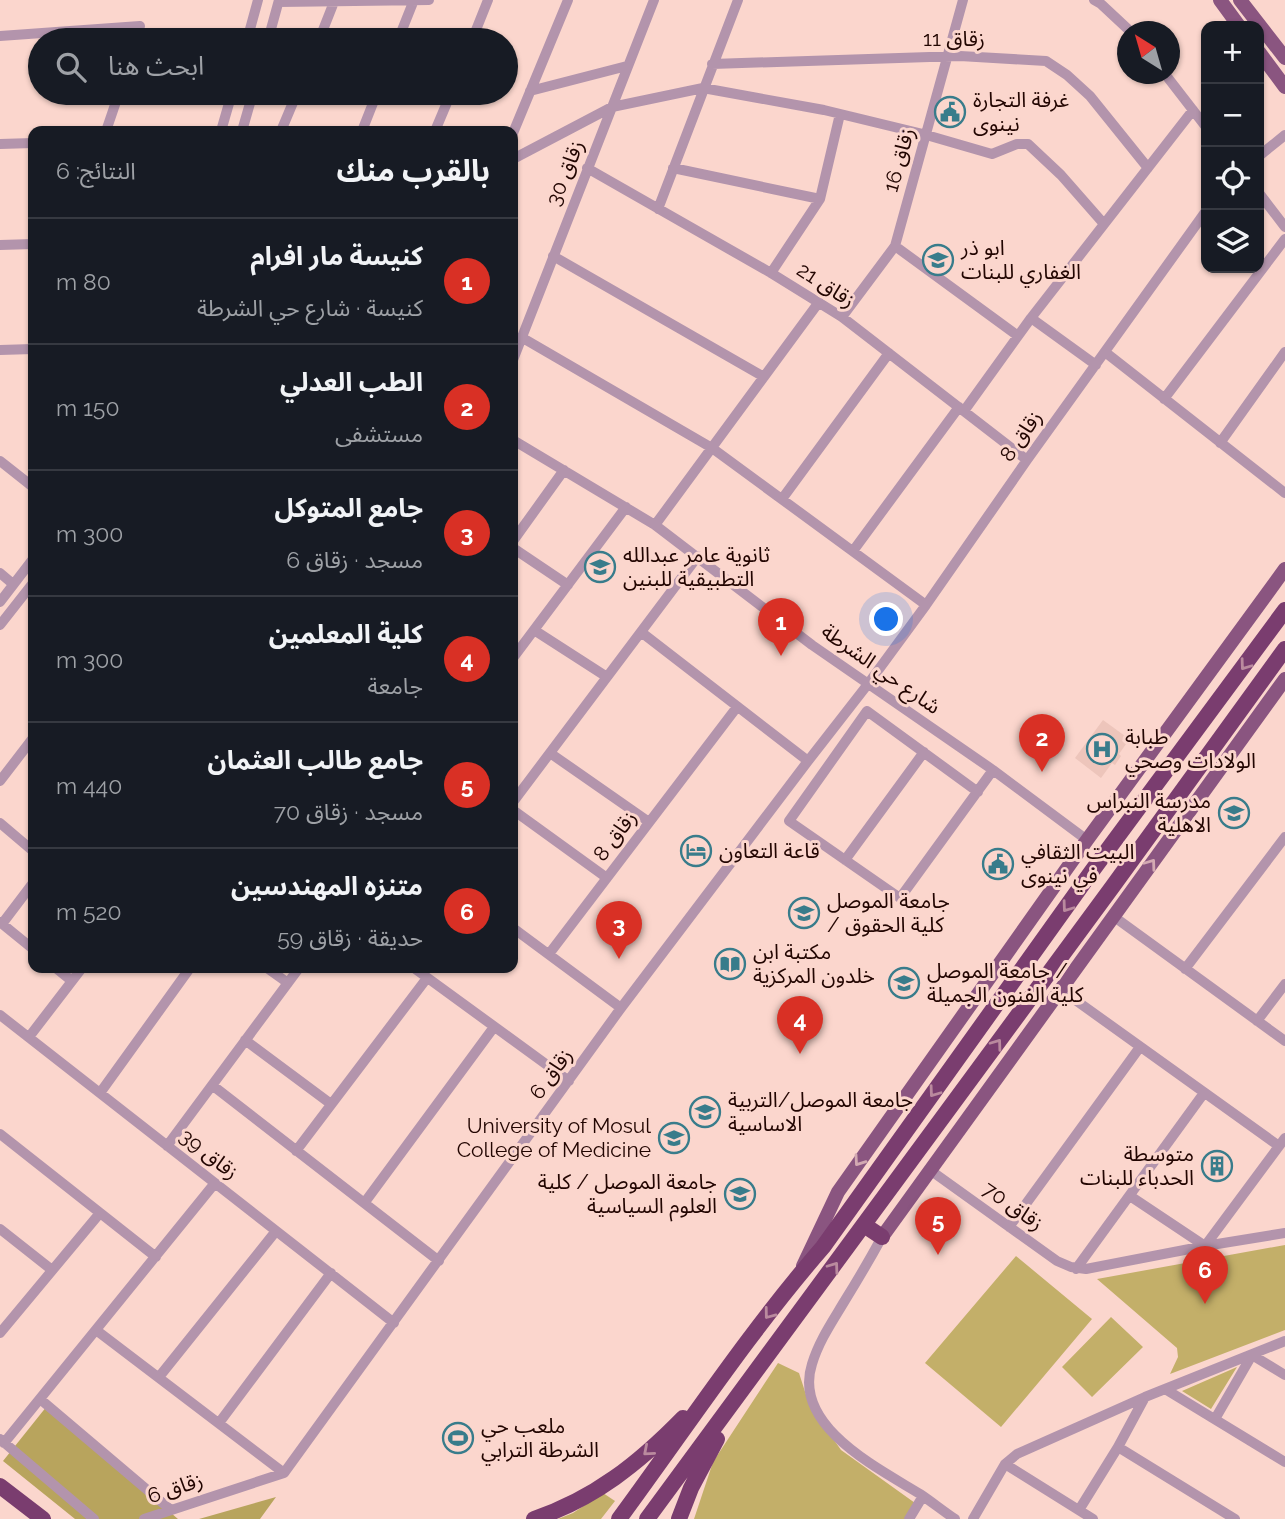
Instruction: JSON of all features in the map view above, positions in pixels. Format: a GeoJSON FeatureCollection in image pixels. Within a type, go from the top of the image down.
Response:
{"type":"FeatureCollection","features":[{"type":"Feature","properties":{"kind":"highway"},"geometry":{"type":"LineString","coordinates":[[619,1519],[799,1275],[823,1247],[1092,871],[1285,610]]}},
{"type":"Feature","properties":{"kind":"highway"},"geometry":{"type":"LineString","coordinates":[[647,1519],[1285,649]]}},
{"type":"Feature","properties":{"kind":"highway"},"geometry":{"type":"LineString","coordinates":[[864,1225],[882,1237]]}},
{"type":"Feature","properties":{"kind":"highway"},"geometry":{"type":"LineString","coordinates":[[534,1519],[580,1500],[625,1471],[682,1419],[730,1367]]}},
{"type":"Feature","properties":{"kind":"highway"},"geometry":{"type":"LineString","coordinates":[[679,1519],[705,1461],[755,1374]]}},
{"type":"Feature","properties":{"kind":"highway"},"geometry":{"type":"LineString","coordinates":[[0,1486],[43,1519]]}},
{"type":"Feature","properties":{"kind":"highway"},"geometry":{"type":"LineString","coordinates":[[0,1492],[24,1519]]}},
{"type":"Feature","properties":{"kind":"main road"},"geometry":{"type":"LineString","coordinates":[[1220,0],[1235,21]]}},
{"type":"Feature","properties":{"kind":"main road"},"geometry":{"type":"LineString","coordinates":[[1240,0],[1285,58]]}},
{"type":"Feature","properties":{"kind":"main road"},"geometry":{"type":"LineString","coordinates":[[1264,59],[1285,87]]}},
{"type":"Feature","properties":{"kind":"main road"},"geometry":{"type":"LineString","coordinates":[[799,1275],[838,1192],[1087,839],[1285,569]]}},
{"type":"Feature","properties":{"kind":"main road"},"geometry":{"type":"LineString","coordinates":[[882,1237],[1285,678]]}},
{"type":"Feature","properties":{"kind":"street"},"geometry":{"type":"LineString","coordinates":[[250,28],[258,0]]}},
{"type":"Feature","properties":{"kind":"street"},"geometry":{"type":"LineString","coordinates":[[403,28],[414,0]]}},
{"type":"Feature","properties":{"kind":"street"},"geometry":{"type":"LineString","coordinates":[[271,28],[279,1],[429,0]]}},
{"type":"Feature","properties":{"kind":"street"},"geometry":{"type":"LineString","coordinates":[[477,28],[488,0]]}},
{"type":"Feature","properties":{"kind":"street"},"geometry":{"type":"LineString","coordinates":[[516,126],[568,0]]}},
{"type":"Feature","properties":{"kind":"street","name":"زقاق 30"},"geometry":{"type":"LineString","coordinates":[[518,347],[654,0]]}},
{"type":"Feature","properties":{"kind":"street"},"geometry":{"type":"LineString","coordinates":[[658,209],[738,0]]}},
{"type":"Feature","properties":{"kind":"street","name":"زقاق 16"},"geometry":{"type":"LineString","coordinates":[[842,317],[895,246],[963,0]]}},
{"type":"Feature","properties":{"kind":"street"},"geometry":{"type":"LineString","coordinates":[[1094,0],[1119,21]]}},
{"type":"Feature","properties":{"kind":"street"},"geometry":{"type":"LineString","coordinates":[[323,28],[334,2]]}},
{"type":"Feature","properties":{"kind":"street"},"geometry":{"type":"LineString","coordinates":[[113,28],[141,26],[140,28]]}},
{"type":"Feature","properties":{"kind":"street"},"geometry":{"type":"LineString","coordinates":[[0,36],[28,34]]}},
{"type":"Feature","properties":{"kind":"street","name":"زقاق 11"},"geometry":{"type":"LineString","coordinates":[[712,64],[960,56],[1049,62],[1068,75],[1090,96],[1148,168]]}},
{"type":"Feature","properties":{"kind":"street"},"geometry":{"type":"LineString","coordinates":[[530,91],[627,66]]}},
{"type":"Feature","properties":{"kind":"street"},"geometry":{"type":"LineString","coordinates":[[1173,84],[1201,120]]}},
{"type":"Feature","properties":{"kind":"street"},"geometry":{"type":"LineString","coordinates":[[518,156],[612,107],[703,88],[824,110],[992,154],[1017,144],[1028,144],[1061,175],[1104,224]]}},
{"type":"Feature","properties":{"kind":"street"},"geometry":{"type":"LineString","coordinates":[[108,126],[115,105]]}},
{"type":"Feature","properties":{"kind":"street"},"geometry":{"type":"LineString","coordinates":[[222,126],[229,105]]}},
{"type":"Feature","properties":{"kind":"street"},"geometry":{"type":"LineString","coordinates":[[243,126],[250,105]]}},
{"type":"Feature","properties":{"kind":"street"},"geometry":{"type":"LineString","coordinates":[[283,126],[292,105]]}},
{"type":"Feature","properties":{"kind":"street"},"geometry":{"type":"LineString","coordinates":[[364,126],[372,105]]}},
{"type":"Feature","properties":{"kind":"street"},"geometry":{"type":"LineString","coordinates":[[437,126],[446,105]]}},
{"type":"Feature","properties":{"kind":"street"},"geometry":{"type":"LineString","coordinates":[[853,551],[1193,110]]}},
{"type":"Feature","properties":{"kind":"street"},"geometry":{"type":"LineString","coordinates":[[771,273],[820,199],[840,114]]}},
{"type":"Feature","properties":{"kind":"street"},"geometry":{"type":"LineString","coordinates":[[1264,152],[1285,135]]}},
{"type":"Feature","properties":{"kind":"street"},"geometry":{"type":"LineString","coordinates":[[0,144],[28,143]]}},
{"type":"Feature","properties":{"kind":"street","name":"زقاق 21"},"geometry":{"type":"LineString","coordinates":[[587,168],[771,273],[842,317],[1027,460]]}},
{"type":"Feature","properties":{"kind":"street"},"geometry":{"type":"LineString","coordinates":[[673,168],[820,199]]}},
{"type":"Feature","properties":{"kind":"street"},"geometry":{"type":"LineString","coordinates":[[1264,200],[1285,227]]}},
{"type":"Feature","properties":{"kind":"street","name":"زقاق 8"},"geometry":{"type":"LineString","coordinates":[[868,684],[1201,218]]}},
{"type":"Feature","properties":{"kind":"street"},"geometry":{"type":"LineString","coordinates":[[1164,399],[1285,239]]}},
{"type":"Feature","properties":{"kind":"street"},"geometry":{"type":"LineString","coordinates":[[0,245],[28,244]]}},
{"type":"Feature","properties":{"kind":"street"},"geometry":{"type":"LineString","coordinates":[[895,246],[1018,336]]}},
{"type":"Feature","properties":{"kind":"street"},"geometry":{"type":"LineString","coordinates":[[553,256],[764,377]]}},
{"type":"Feature","properties":{"kind":"street"},"geometry":{"type":"LineString","coordinates":[[655,524],[819,302]]}},
{"type":"Feature","properties":{"kind":"street"},"geometry":{"type":"LineString","coordinates":[[1031,318],[1096,365]]}},
{"type":"Feature","properties":{"kind":"street"},"geometry":{"type":"LineString","coordinates":[[522,337],[712,448],[926,605]]}},
{"type":"Feature","properties":{"kind":"street"},"geometry":{"type":"LineString","coordinates":[[0,350],[28,349]]}},
{"type":"Feature","properties":{"kind":"street"},"geometry":{"type":"LineString","coordinates":[[1105,352],[1220,443],[1283,488]]}},
{"type":"Feature","properties":{"kind":"street"},"geometry":{"type":"LineString","coordinates":[[1220,443],[1285,352]]}},
{"type":"Feature","properties":{"kind":"street"},"geometry":{"type":"LineString","coordinates":[[782,499],[889,353]]}},
{"type":"Feature","properties":{"kind":"street","name":"شارع حي الشرطة"},"geometry":{"type":"LineString","coordinates":[[518,443],[655,524],[813,645],[1087,839]]}},
{"type":"Feature","properties":{"kind":"street"},"geometry":{"type":"LineString","coordinates":[[0,461],[28,483]]}},
{"type":"Feature","properties":{"kind":"street"},"geometry":{"type":"LineString","coordinates":[[518,534],[564,470]]}},
{"type":"Feature","properties":{"kind":"street"},"geometry":{"type":"LineString","coordinates":[[518,651],[626,507]]}},
{"type":"Feature","properties":{"kind":"street"},"geometry":{"type":"LineString","coordinates":[[518,551],[568,585]]}},
{"type":"Feature","properties":{"kind":"street"},"geometry":{"type":"LineString","coordinates":[[518,796],[698,556]]}},
{"type":"Feature","properties":{"kind":"street"},"geometry":{"type":"LineString","coordinates":[[0,602],[28,564]]}},
{"type":"Feature","properties":{"kind":"street"},"geometry":{"type":"LineString","coordinates":[[0,573],[13,584]]}},
{"type":"Feature","properties":{"kind":"street"},"geometry":{"type":"LineString","coordinates":[[0,625],[28,589]]}},
{"type":"Feature","properties":{"kind":"street"},"geometry":{"type":"LineString","coordinates":[[534,629],[607,677]]}},
{"type":"Feature","properties":{"kind":"street"},"geometry":{"type":"LineString","coordinates":[[641,632],[808,761]]}},
{"type":"Feature","properties":{"kind":"street","name":"زقاق 6"},"geometry":{"type":"LineString","coordinates":[[144,1519],[284,1473],[621,1008],[868,684]]}},
{"type":"Feature","properties":{"kind":"street","name":"زقاق 8"},"geometry":{"type":"LineString","coordinates":[[549,954],[737,707]]}},
{"type":"Feature","properties":{"kind":"street"},"geometry":{"type":"LineString","coordinates":[[978,792],[867,711],[789,821],[900,898],[978,792],[993,770]]}},
{"type":"Feature","properties":{"kind":"street"},"geometry":{"type":"LineString","coordinates":[[0,781],[28,745]]}},
{"type":"Feature","properties":{"kind":"street"},"geometry":{"type":"LineString","coordinates":[[845,860],[923,752]]}},
{"type":"Feature","properties":{"kind":"street"},"geometry":{"type":"LineString","coordinates":[[550,753],[649,822]]}},
{"type":"Feature","properties":{"kind":"street"},"geometry":{"type":"LineString","coordinates":[[518,814],[607,878]]}},
{"type":"Feature","properties":{"kind":"street"},"geometry":{"type":"LineString","coordinates":[[0,823],[28,847]]}},
{"type":"Feature","properties":{"kind":"street"},"geometry":{"type":"LineString","coordinates":[[1185,969],[1285,837]]}},
{"type":"Feature","properties":{"kind":"street"},"geometry":{"type":"LineString","coordinates":[[28,889],[1,923],[28,945]]}},
{"type":"Feature","properties":{"kind":"street"},"geometry":{"type":"LineString","coordinates":[[1113,916],[1285,1041]]}},
{"type":"Feature","properties":{"kind":"street"},"geometry":{"type":"LineString","coordinates":[[518,932],[621,1008]]}},
{"type":"Feature","properties":{"kind":"street"},"geometry":{"type":"LineString","coordinates":[[62,973],[72,981]]}},
{"type":"Feature","properties":{"kind":"street"},"geometry":{"type":"LineString","coordinates":[[29,1037],[78,973]]}},
{"type":"Feature","properties":{"kind":"street"},"geometry":{"type":"LineString","coordinates":[[100,1093],[186,973]]}},
{"type":"Feature","properties":{"kind":"street"},"geometry":{"type":"LineString","coordinates":[[274,973],[288,983]]}},
{"type":"Feature","properties":{"kind":"street"},"geometry":{"type":"LineString","coordinates":[[167,1146],[295,973]]}},
{"type":"Feature","properties":{"kind":"street"},"geometry":{"type":"LineString","coordinates":[[420,973],[569,1081]]}},
{"type":"Feature","properties":{"kind":"street"},"geometry":{"type":"LineString","coordinates":[[296,1151],[427,978]]}},
{"type":"Feature","properties":{"kind":"street"},"geometry":{"type":"LineString","coordinates":[[1258,1021],[1285,984]]}},
{"type":"Feature","properties":{"kind":"street"},"geometry":{"type":"LineString","coordinates":[[1060,989],[1204,1093],[1282,1142],[1205,1245]]}},
{"type":"Feature","properties":{"kind":"street","name":"زقاق 39"},"geometry":{"type":"LineString","coordinates":[[0,1015],[394,1323]]}},
{"type":"Feature","properties":{"kind":"street"},"geometry":{"type":"LineString","coordinates":[[365,1202],[494,1027]]}},
{"type":"Feature","properties":{"kind":"street"},"geometry":{"type":"LineString","coordinates":[[245,1040],[331,1104]]}},
{"type":"Feature","properties":{"kind":"street"},"geometry":{"type":"LineString","coordinates":[[1009,1227],[1140,1047]]}},
{"type":"Feature","properties":{"kind":"street"},"geometry":{"type":"LineString","coordinates":[[212,1085],[439,1261]]}},
{"type":"Feature","properties":{"kind":"street"},"geometry":{"type":"LineString","coordinates":[[1076,1269],[1204,1093]]}},
{"type":"Feature","properties":{"kind":"street"},"geometry":{"type":"LineString","coordinates":[[0,1134],[156,1256]]}},
{"type":"Feature","properties":{"kind":"street","name":"زقاق 70"},"geometry":{"type":"LineString","coordinates":[[930,1170],[1057,1261],[1076,1269]]}},
{"type":"Feature","properties":{"kind":"street"},"geometry":{"type":"LineString","coordinates":[[94,1519],[2,1441],[40,1399],[215,1183]]}},
{"type":"Feature","properties":{"kind":"street"},"geometry":{"type":"LineString","coordinates":[[1130,1196],[1205,1245]]}},
{"type":"Feature","properties":{"kind":"street"},"geometry":{"type":"LineString","coordinates":[[2,1328],[100,1213]]}},
{"type":"Feature","properties":{"kind":"street"},"geometry":{"type":"LineString","coordinates":[[0,1229],[52,1270]]}},
{"type":"Feature","properties":{"kind":"street"},"geometry":{"type":"LineString","coordinates":[[159,1377],[276,1231]]}},
{"type":"Feature","properties":{"kind":"street"},"geometry":{"type":"LineString","coordinates":[[1076,1269],[1285,1233]]}},
{"type":"Feature","properties":{"kind":"street"},"geometry":{"type":"LineString","coordinates":[[882,1237],[818,1348],[809,1374],[811,1392],[821,1418],[845,1445],[955,1519]]}},
{"type":"Feature","properties":{"kind":"street"},"geometry":{"type":"LineString","coordinates":[[219,1423],[331,1273]]}},
{"type":"Feature","properties":{"kind":"street"},"geometry":{"type":"LineString","coordinates":[[96,1330],[284,1473]]}},
{"type":"Feature","properties":{"kind":"street"},"geometry":{"type":"LineString","coordinates":[[973,1519],[1005,1464],[1017,1454],[1145,1397],[1285,1341]]}},
{"type":"Feature","properties":{"kind":"street"},"geometry":{"type":"LineString","coordinates":[[1252,1355],[1285,1375]]}},
{"type":"Feature","properties":{"kind":"street"},"geometry":{"type":"LineString","coordinates":[[1215,1419],[1252,1355]]}},
{"type":"Feature","properties":{"kind":"street"},"geometry":{"type":"LineString","coordinates":[[1165,1389],[1285,1462]]}},
{"type":"Feature","properties":{"kind":"street"},"geometry":{"type":"LineString","coordinates":[[1079,1510],[1145,1397]]}},
{"type":"Feature","properties":{"kind":"street"},"geometry":{"type":"LineString","coordinates":[[40,1399],[171,1510]]}},
{"type":"Feature","properties":{"kind":"street"},"geometry":{"type":"LineString","coordinates":[[1118,1447],[1236,1519]]}},
{"type":"Feature","properties":{"kind":"street"},"geometry":{"type":"LineString","coordinates":[[1005,1464],[1093,1519]]}},
{"type":"Feature","properties":{"kind":"street"},"geometry":{"type":"LineString","coordinates":[[909,1519],[923,1496]]}},
{"type":"Feature","properties":{"kind":"shaded area","name":"طبابة الولادات وصحي"},"geometry":{"type":"Polygon","coordinates":[[[1103,720],[1125,736],[1122,741],[1126,744],[1115,765],[1112,763],[1101,778],[1075,758],[1103,720]]]}},
{"type":"Feature","properties":{"kind":"shaded area"},"geometry":{"type":"Polygon","coordinates":[[[1285,1245],[1285,1330],[1170,1374],[1178,1357],[1177,1348],[1097,1279],[1285,1245]]]}},
{"type":"Feature","properties":{"kind":"shaded area"},"geometry":{"type":"Polygon","coordinates":[[[1016,1256],[1092,1319],[1001,1427],[925,1363],[1016,1256]]]}},
{"type":"Feature","properties":{"kind":"shaded area"},"geometry":{"type":"Polygon","coordinates":[[[1111,1317],[1143,1347],[1092,1397],[1062,1367],[1111,1317]]]}},
{"type":"Feature","properties":{"kind":"shaded area"},"geometry":{"type":"Polygon","coordinates":[[[778,1363],[799,1373],[809,1404],[841,1450],[915,1503],[905,1519],[694,1519],[713,1462],[778,1363]]]}},
{"type":"Feature","properties":{"kind":"shaded area"},"geometry":{"type":"Polygon","coordinates":[[[1237,1367],[1211,1409],[1182,1391],[1237,1367]]]}},
{"type":"Feature","properties":{"kind":"shaded area"},"geometry":{"type":"Polygon","coordinates":[[[47,1406],[178,1519],[75,1519],[3,1461],[47,1406]]]}},
{"type":"Feature","properties":{"kind":"shaded area"},"geometry":{"type":"Polygon","coordinates":[[[603,1493],[615,1501],[601,1519],[558,1519],[573,1513],[603,1493]]]}},
{"type":"Feature","properties":{"kind":"shaded area"},"geometry":{"type":"Polygon","coordinates":[[[276,1497],[260,1519],[199,1519],[276,1497]]]}},
{"type":"Feature","properties":{"kind":"place","name":"غرفة التجارة نينوى"},"geometry":{"type":"Point","coordinates":[950,112]}},
{"type":"Feature","properties":{"kind":"place","name":"ابو ذر الغفاري للبنات"},"geometry":{"type":"Point","coordinates":[938,260]}},
{"type":"Feature","properties":{"kind":"place","name":"ثانوية عامر عبدالله التطبيقية للبنين"},"geometry":{"type":"Point","coordinates":[600,567]}},
{"type":"Feature","properties":{"kind":"place","name":"كنيسة مار افرام"},"geometry":{"type":"Point","coordinates":[781,656]}},
{"type":"Feature","properties":{"kind":"place","name":"طبابة الولادات وصحي"},"geometry":{"type":"Point","coordinates":[1102,749]}},
{"type":"Feature","properties":{"kind":"place","name":"الطب العدلي"},"geometry":{"type":"Point","coordinates":[1042,772]}},
{"type":"Feature","properties":{"kind":"place","name":"مدرسة النبراس الاهلية"},"geometry":{"type":"Point","coordinates":[1234,813]}},
{"type":"Feature","properties":{"kind":"place","name":"قاعة التعاون"},"geometry":{"type":"Point","coordinates":[696,851]}},
{"type":"Feature","properties":{"kind":"place","name":"البيت الثقافي في نينوى"},"geometry":{"type":"Point","coordinates":[998,864]}},
{"type":"Feature","properties":{"kind":"place","name":"جامعة الموصل / كلية الحقوق"},"geometry":{"type":"Point","coordinates":[804,913]}},
{"type":"Feature","properties":{"kind":"place","name":"جامع المتوكل"},"geometry":{"type":"Point","coordinates":[619,959]}},
{"type":"Feature","properties":{"kind":"place","name":"مكتبة ابن خلدون المركزية"},"geometry":{"type":"Point","coordinates":[730,964]}},
{"type":"Feature","properties":{"kind":"place","name":"جامعة الموصل / كلية الفنون الجميلة"},"geometry":{"type":"Point","coordinates":[904,983]}},
{"type":"Feature","properties":{"kind":"place","name":"كلية المعلمين"},"geometry":{"type":"Point","coordinates":[800,1054]}},
{"type":"Feature","properties":{"kind":"place","name":"جامعة الموصل/التربية الاساسية"},"geometry":{"type":"Point","coordinates":[705,1112]}},
{"type":"Feature","properties":{"kind":"place","name":"University of Mosul College of Medicine"},"geometry":{"type":"Point","coordinates":[674,1138]}},
{"type":"Feature","properties":{"kind":"place","name":"متوسطة الحدباء للبنات"},"geometry":{"type":"Point","coordinates":[1217,1166]}},
{"type":"Feature","properties":{"kind":"place","name":"جامعة الموصل / كلية العلوم السياسية"},"geometry":{"type":"Point","coordinates":[740,1194]}},
{"type":"Feature","properties":{"kind":"place","name":"جامع طالب العثمان"},"geometry":{"type":"Point","coordinates":[938,1255]}},
{"type":"Feature","properties":{"kind":"place","name":"متنزه المهندسين"},"geometry":{"type":"Point","coordinates":[1205,1304]}},
{"type":"Feature","properties":{"kind":"place","name":"ملعب حي الشرطة الترابي"},"geometry":{"type":"Point","coordinates":[458,1438]}}]}
